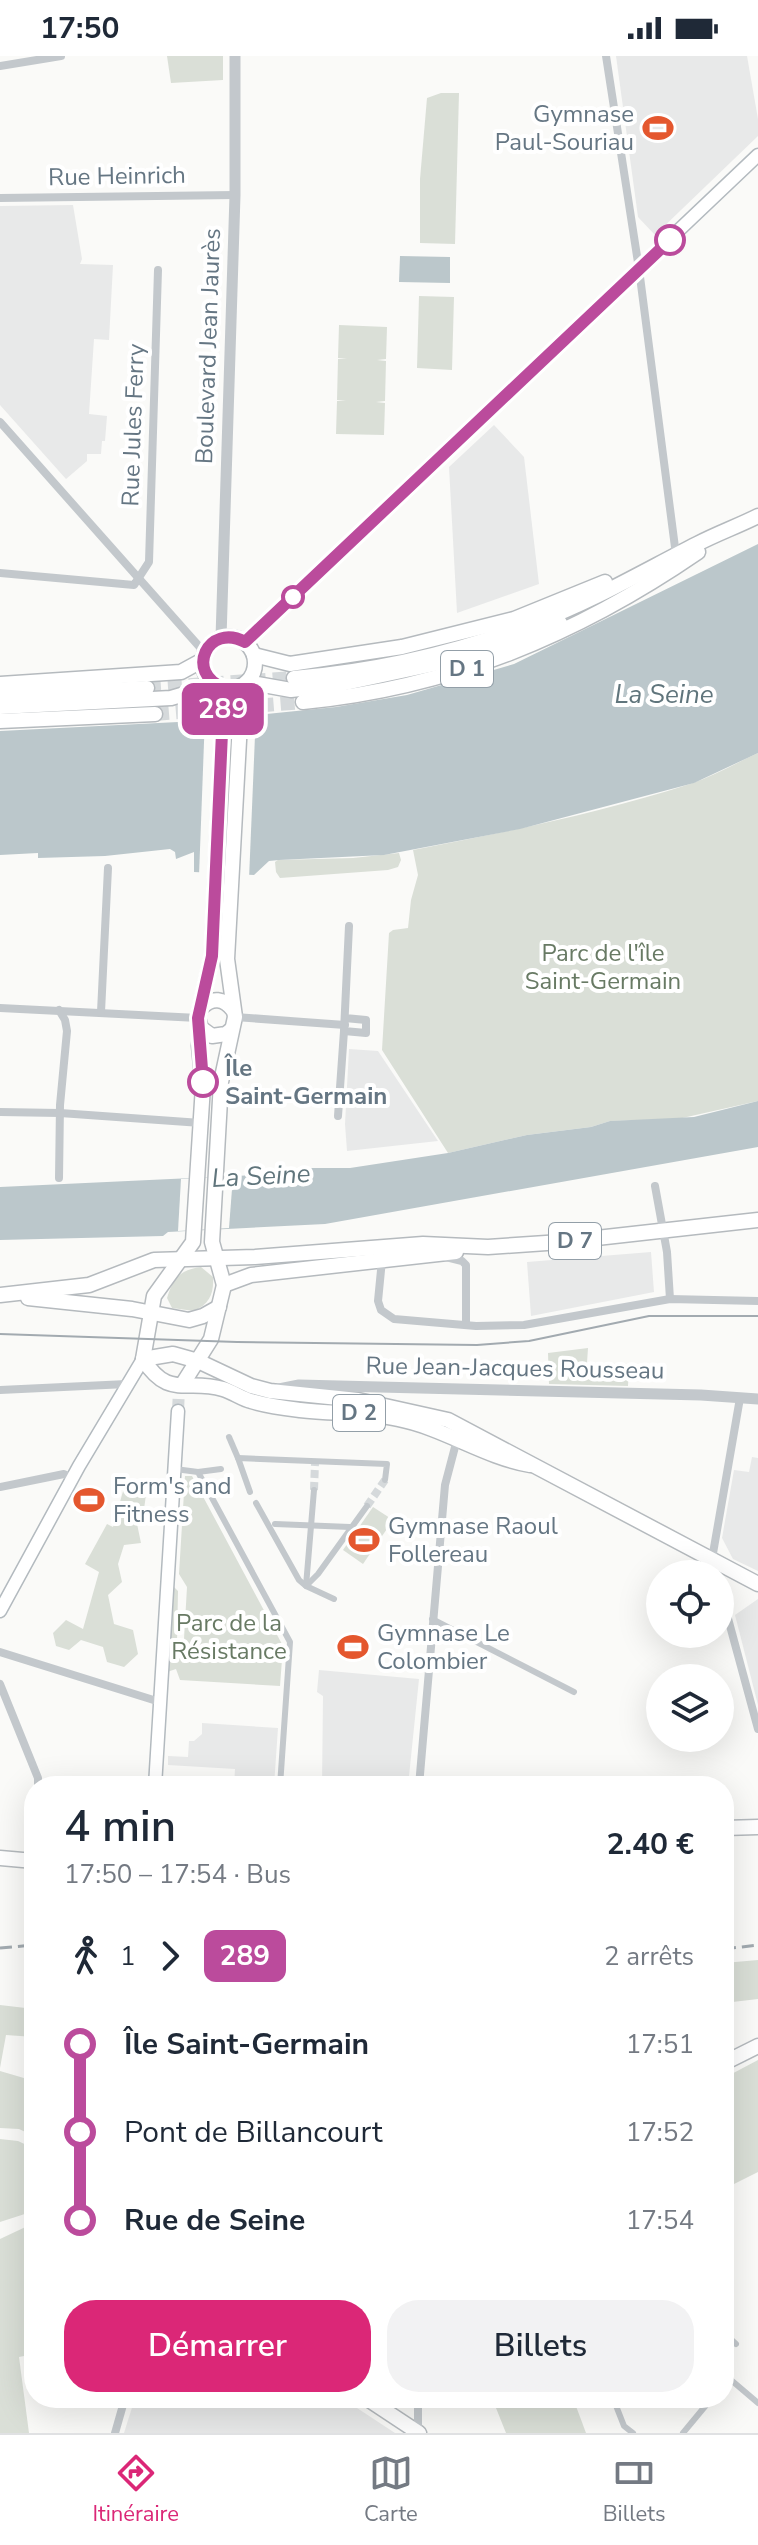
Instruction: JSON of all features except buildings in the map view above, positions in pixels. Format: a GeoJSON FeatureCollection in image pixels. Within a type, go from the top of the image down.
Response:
{"type":"FeatureCollection","features":[{"type":"Feature","properties":{"kind":"main road"},"geometry":{"type":"LineString","coordinates":[[245,642],[758,155]]}},
{"type":"Feature","properties":{"kind":"main road","name":"D 1"},"geometry":{"type":"LineString","coordinates":[[245,684],[336,674],[454,650],[537,622],[758,516]]}},
{"type":"Feature","properties":{"kind":"main road","name":"D 1"},"geometry":{"type":"LineString","coordinates":[[303,702],[397,688],[459,672],[543,642],[620,602],[729,530]]}},
{"type":"Feature","properties":{"kind":"main road","name":"D 1"},"geometry":{"type":"LineString","coordinates":[[291,677],[379,677],[467,657],[524,638],[609,601],[620,602]]}},
{"type":"Feature","properties":{"kind":"main road"},"geometry":{"type":"LineString","coordinates":[[0,1611],[72,1478],[143,1359],[157,1290],[193,1242],[203,1086],[200,1018],[212,956],[222,714],[219,686],[205,674],[204,656],[208,647],[230,636],[245,642],[254,655],[291,677]]}},
{"type":"Feature","properties":{"kind":"main road"},"geometry":{"type":"LineString","coordinates":[[143,1359],[156,1378],[181,1388],[211,1339],[224,1285],[212,1242],[221,1082],[233,1019],[227,959],[241,713],[245,684],[255,670],[254,655]]}},
{"type":"Feature","properties":{"kind":"main road"},"geometry":{"type":"LineString","coordinates":[[0,721],[150,694],[204,656]]}},
{"type":"Feature","properties":{"kind":"main road"},"geometry":{"type":"LineString","coordinates":[[0,684],[171,698],[219,686],[245,684]]}},
{"type":"Feature","properties":{"kind":"main road"},"geometry":{"type":"LineString","coordinates":[[0,696],[150,694]]}},
{"type":"Feature","properties":{"kind":"main road"},"geometry":{"type":"LineString","coordinates":[[0,707],[150,694]]}},
{"type":"Feature","properties":{"kind":"main road"},"geometry":{"type":"LineString","coordinates":[[218,1000],[229,1005],[233,1019],[226,1034],[212,1036],[200,1018],[206,1003],[218,1000]]}},
{"type":"Feature","properties":{"kind":"main road","name":"D 7"},"geometry":{"type":"LineString","coordinates":[[224,1285],[251,1275],[382,1259],[662,1233],[758,1220]]}},
{"type":"Feature","properties":{"kind":"main road","name":"D 7"},"geometry":{"type":"LineString","coordinates":[[217,1258],[423,1244],[488,1247]]}},
{"type":"Feature","properties":{"kind":"main road"},"geometry":{"type":"LineString","coordinates":[[0,1295],[89,1285],[147,1262],[217,1258]]}},
{"type":"Feature","properties":{"kind":"main road"},"geometry":{"type":"LineString","coordinates":[[0,1295],[98,1305],[189,1320],[219,1307]]}},
{"type":"Feature","properties":{"kind":"main road"},"geometry":{"type":"LineString","coordinates":[[143,1359],[173,1354],[198,1361]]}},
{"type":"Feature","properties":{"kind":"main road","name":"D 2"},"geometry":{"type":"LineString","coordinates":[[198,1361],[251,1386],[396,1407],[448,1420],[463,1434]]}},
{"type":"Feature","properties":{"kind":"main road","name":"D 2"},"geometry":{"type":"LineString","coordinates":[[181,1388],[222,1388],[250,1401],[301,1410],[363,1413],[463,1434],[530,1465],[758,1584]]}},
{"type":"Feature","properties":{"kind":"main road"},"geometry":{"type":"LineString","coordinates":[[156,1776],[178,1411]]}},
{"type":"Feature","properties":{"kind":"main road"},"geometry":{"type":"LineString","coordinates":[[734,1828],[758,1827]]}},
{"type":"Feature","properties":{"kind":"main road"},"geometry":{"type":"LineString","coordinates":[[0,1858],[24,1860]]}},
{"type":"Feature","properties":{"kind":"main road"},"geometry":{"type":"LineString","coordinates":[[734,2058],[758,2046]]}},
{"type":"Feature","properties":{"kind":"main road"},"geometry":{"type":"LineString","coordinates":[[381,2408],[418,2432]]}},
{"type":"Feature","properties":{"kind":"street"},"geometry":{"type":"LineString","coordinates":[[0,66],[61,56]]}},
{"type":"Feature","properties":{"kind":"street","name":"Boulevard Jean Jaurès"},"geometry":{"type":"LineString","coordinates":[[221,638],[235,195],[235,56]]}},
{"type":"Feature","properties":{"kind":"street"},"geometry":{"type":"LineString","coordinates":[[606,56],[639,269],[676,555]]}},
{"type":"Feature","properties":{"kind":"street","name":"Rue Heinrich"},"geometry":{"type":"LineString","coordinates":[[0,198],[235,195]]}},
{"type":"Feature","properties":{"kind":"street","name":"Rue Jules Ferry"},"geometry":{"type":"LineString","coordinates":[[140,578],[149,562],[158,270]]}},
{"type":"Feature","properties":{"kind":"street"},"geometry":{"type":"LineString","coordinates":[[0,422],[140,578],[204,656]]}},
{"type":"Feature","properties":{"kind":"street"},"geometry":{"type":"LineString","coordinates":[[0,573],[134,585],[140,578]]}},
{"type":"Feature","properties":{"kind":"street"},"geometry":{"type":"LineString","coordinates":[[101,1012],[108,868]]}},
{"type":"Feature","properties":{"kind":"street"},"geometry":{"type":"LineString","coordinates":[[338,1116],[349,926]]}},
{"type":"Feature","properties":{"kind":"street"},"geometry":{"type":"LineString","coordinates":[[0,1008],[200,1018]]}},
{"type":"Feature","properties":{"kind":"street"},"geometry":{"type":"LineString","coordinates":[[59,1010],[67,1031],[60,1113],[59,1178]]}},
{"type":"Feature","properties":{"kind":"street"},"geometry":{"type":"LineString","coordinates":[[67,1031],[85,1011]]}},
{"type":"Feature","properties":{"kind":"street"},"geometry":{"type":"LineString","coordinates":[[233,1019],[345,1025]]}},
{"type":"Feature","properties":{"kind":"street"},"geometry":{"type":"LineString","coordinates":[[0,1112],[201,1123]]}},
{"type":"Feature","properties":{"kind":"street"},"geometry":{"type":"LineString","coordinates":[[655,1186],[670,1299]]}},
{"type":"Feature","properties":{"kind":"street"},"geometry":{"type":"LineString","coordinates":[[438,1255],[462,1261],[466,1265],[466,1325]]}},
{"type":"Feature","properties":{"kind":"street"},"geometry":{"type":"LineString","coordinates":[[382,1259],[378,1301],[381,1310],[388,1316],[466,1325],[546,1323],[670,1299],[758,1301]]}},
{"type":"Feature","properties":{"kind":"street"},"geometry":{"type":"LineString","coordinates":[[0,1390],[127,1384]]}},
{"type":"Feature","properties":{"kind":"street","name":"Rue Jean-Jacques Rousseau"},"geometry":{"type":"LineString","coordinates":[[270,1391],[299,1385],[758,1399]]}},
{"type":"Feature","properties":{"kind":"street"},"geometry":{"type":"LineString","coordinates":[[712,1559],[740,1398]]}},
{"type":"Feature","properties":{"kind":"street"},"geometry":{"type":"LineString","coordinates":[[420,1776],[445,1485],[463,1434]]}},
{"type":"Feature","properties":{"kind":"street"},"geometry":{"type":"LineString","coordinates":[[229,1437],[250,1492]]}},
{"type":"Feature","properties":{"kind":"street"},"geometry":{"type":"LineString","coordinates":[[238,1458],[387,1464],[385,1480]]}},
{"type":"Feature","properties":{"kind":"street"},"geometry":{"type":"LineString","coordinates":[[174,1469],[198,1472],[221,1469]]}},
{"type":"Feature","properties":{"kind":"street"},"geometry":{"type":"LineString","coordinates":[[198,1472],[290,1642],[281,1776]]}},
{"type":"Feature","properties":{"kind":"street"},"geometry":{"type":"LineString","coordinates":[[0,1487],[64,1474],[72,1478]]}},
{"type":"Feature","properties":{"kind":"street"},"geometry":{"type":"LineString","coordinates":[[306,1586],[314,1490]]}},
{"type":"Feature","properties":{"kind":"street"},"geometry":{"type":"LineString","coordinates":[[256,1503],[299,1580],[334,1599]]}},
{"type":"Feature","properties":{"kind":"street"},"geometry":{"type":"LineString","coordinates":[[306,1586],[367,1506]]}},
{"type":"Feature","properties":{"kind":"street"},"geometry":{"type":"LineString","coordinates":[[263,1518],[275,1524],[350,1527]]}},
{"type":"Feature","properties":{"kind":"street"},"geometry":{"type":"LineString","coordinates":[[274,1535],[275,1524]]}},
{"type":"Feature","properties":{"kind":"street"},"geometry":{"type":"LineString","coordinates":[[432,1619],[574,1692]]}},
{"type":"Feature","properties":{"kind":"street"},"geometry":{"type":"LineString","coordinates":[[734,1641],[758,1729]]}},
{"type":"Feature","properties":{"kind":"street"},"geometry":{"type":"LineString","coordinates":[[0,1652],[160,1702]]}},
{"type":"Feature","properties":{"kind":"street"},"geometry":{"type":"LineString","coordinates":[[0,1684],[37,1776]]}},
{"type":"Feature","properties":{"kind":"street"},"geometry":{"type":"LineString","coordinates":[[734,2383],[758,2403]]}},
{"type":"Feature","properties":{"kind":"street"},"geometry":{"type":"LineString","coordinates":[[115,2433],[121,2408]]}},
{"type":"Feature","properties":{"kind":"street"},"geometry":{"type":"LineString","coordinates":[[418,2408],[418,2432]]}},
{"type":"Feature","properties":{"kind":"street"},"geometry":{"type":"LineString","coordinates":[[617,2408],[624,2426],[633,2433]]}},
{"type":"Feature","properties":{"kind":"street"},"geometry":{"type":"LineString","coordinates":[[683,2433],[704,2408]]}},
{"type":"Feature","properties":{"kind":"shaded area"},"geometry":{"type":"Polygon","coordinates":[[[616,56],[747,56],[758,136],[655,235],[638,217],[616,56]]]}},
{"type":"Feature","properties":{"kind":"shaded area"},"geometry":{"type":"Polygon","coordinates":[[[73,205],[82,259],[80,264],[113,265],[109,340],[94,339],[89,414],[107,416],[105,441],[102,441],[101,454],[87,454],[87,461],[66,479],[0,405],[0,206],[73,205]]]}},
{"type":"Feature","properties":{"kind":"shaded area"},"geometry":{"type":"Polygon","coordinates":[[[494,425],[524,457],[539,584],[457,613],[449,467],[494,425]]]}},
{"type":"Feature","properties":{"kind":"shaded area"},"geometry":{"type":"Polygon","coordinates":[[[349,1049],[378,1051],[438,1141],[347,1151],[345,1124],[349,1049]]]}},
{"type":"Feature","properties":{"kind":"shaded area"},"geometry":{"type":"Polygon","coordinates":[[[651,1252],[654,1292],[531,1316],[527,1262],[651,1252]]]}},
{"type":"Feature","properties":{"kind":"shaded area"},"geometry":{"type":"Polygon","coordinates":[[[752,1457],[758,1458],[758,1571],[733,1559],[722,1538],[734,1470],[749,1472],[752,1457]]]}},
{"type":"Feature","properties":{"kind":"shaded area"},"geometry":{"type":"Polygon","coordinates":[[[758,1599],[758,1705],[735,1615],[758,1599]]]}},
{"type":"Feature","properties":{"kind":"shaded area"},"geometry":{"type":"Polygon","coordinates":[[[319,1670],[419,1679],[409,1776],[322,1776],[323,1696],[317,1692],[319,1670]]]}},
{"type":"Feature","properties":{"kind":"shaded area"},"geometry":{"type":"Polygon","coordinates":[[[202,1723],[278,1728],[275,1776],[235,1776],[235,1769],[168,1765],[168,1756],[188,1757],[189,1741],[202,1734],[202,1723]]]}},
{"type":"Feature","properties":{"kind":"shaded area"},"geometry":{"type":"Polygon","coordinates":[[[132,2408],[357,2408],[395,2433],[124,2433],[132,2408]]]}},
{"type":"Feature","properties":{"kind":"green space"},"geometry":{"type":"Polygon","coordinates":[[[167,56],[223,56],[223,80],[171,83],[167,56]]]}},
{"type":"Feature","properties":{"kind":"green space"},"geometry":{"type":"Polygon","coordinates":[[[441,93],[459,93],[455,244],[420,243],[420,179],[427,98],[441,93]]]}},
{"type":"Feature","properties":{"kind":"green space"},"geometry":{"type":"Polygon","coordinates":[[[419,296],[454,297],[452,370],[417,368],[419,296]]]}},
{"type":"Feature","properties":{"kind":"green space"},"geometry":{"type":"Polygon","coordinates":[[[339,325],[387,327],[386,359],[377,360],[386,361],[385,401],[376,402],[385,403],[384,435],[336,434],[337,401],[346,400],[337,400],[338,359],[347,359],[338,358],[339,325]]]}},
{"type":"Feature","properties":{"kind":"green space","name":"Parc de l'île Saint-Germain"},"geometry":{"type":"Polygon","coordinates":[[[758,753],[758,1101],[678,1119],[610,1121],[448,1153],[382,1050],[389,933],[408,928],[418,875],[413,850],[622,804],[699,781],[758,753]]]}},
{"type":"Feature","properties":{"kind":"green space"},"geometry":{"type":"Polygon","coordinates":[[[399,853],[401,860],[398,867],[388,870],[280,878],[276,872],[275,862],[278,860],[399,853]]]}},
{"type":"Feature","properties":{"kind":"green space"},"geometry":{"type":"Polygon","coordinates":[[[201,1267],[213,1277],[212,1293],[207,1301],[194,1311],[172,1308],[167,1298],[175,1280],[188,1270],[201,1267]]]}},
{"type":"Feature","properties":{"kind":"green space"},"geometry":{"type":"Polygon","coordinates":[[[588,1348],[587,1363],[629,1364],[628,1386],[549,1384],[548,1353],[588,1348]]]}},
{"type":"Feature","properties":{"kind":"green space","name":"Parc de la Résistance"},"geometry":{"type":"Polygon","coordinates":[[[185,1476],[192,1476],[283,1646],[280,1686],[180,1680],[176,1669],[167,1672],[173,1586],[178,1591],[177,1642],[184,1639],[187,1587],[179,1574],[185,1476]]]}},
{"type":"Feature","properties":{"kind":"green space"},"geometry":{"type":"Polygon","coordinates":[[[125,1484],[147,1488],[144,1509],[138,1508],[136,1519],[141,1543],[124,1545],[118,1564],[122,1582],[108,1595],[114,1624],[133,1630],[138,1654],[124,1667],[107,1662],[103,1647],[81,1640],[69,1650],[56,1646],[53,1633],[66,1620],[83,1629],[99,1572],[85,1564],[107,1524],[113,1527],[125,1484]]]}},
{"type":"Feature","properties":{"kind":"green space","name":"Gymnase Raoul Follereau"},"geometry":{"type":"Polygon","coordinates":[[[373,1507],[393,1520],[363,1564],[343,1550],[373,1507]]]}},
{"type":"Feature","properties":{"kind":"green space"},"geometry":{"type":"Polygon","coordinates":[[[758,1960],[758,1999],[734,2002],[734,1962],[758,1960]]]}},
{"type":"Feature","properties":{"kind":"green space"},"geometry":{"type":"Polygon","coordinates":[[[0,2005],[24,2008],[24,2036],[6,2035],[0,2068],[0,2005]]]}},
{"type":"Feature","properties":{"kind":"green space"},"geometry":{"type":"Polygon","coordinates":[[[758,2060],[758,2172],[734,2184],[734,2073],[758,2060]]]}},
{"type":"Feature","properties":{"kind":"green space"},"geometry":{"type":"Polygon","coordinates":[[[0,2071],[24,2078],[24,2131],[0,2128],[0,2071]]]}},
{"type":"Feature","properties":{"kind":"green space"},"geometry":{"type":"Polygon","coordinates":[[[0,2139],[24,2144],[24,2214],[0,2222],[0,2139]]]}},
{"type":"Feature","properties":{"kind":"green space"},"geometry":{"type":"Polygon","coordinates":[[[24,2228],[24,2356],[19,2357],[29,2433],[0,2433],[0,2239],[24,2228]]]}},
{"type":"Feature","properties":{"kind":"green space"},"geometry":{"type":"Polygon","coordinates":[[[496,2408],[577,2408],[586,2433],[506,2433],[496,2408]]]}},
{"type":"Feature","properties":{"kind":"water"},"geometry":{"type":"Polygon","coordinates":[[[400,256],[450,257],[450,283],[399,282],[400,256]]]}},
{"type":"Feature","properties":{"kind":"water","name":"La Seine"},"geometry":{"type":"Polygon","coordinates":[[[758,544],[758,753],[694,783],[520,829],[384,855],[269,861],[254,875],[194,872],[194,852],[176,859],[175,852],[170,849],[105,856],[38,858],[38,853],[0,855],[0,731],[198,721],[336,707],[407,695],[514,664],[758,544]]]}},
{"type":"Feature","properties":{"kind":"water","name":"La Seine"},"geometry":{"type":"Polygon","coordinates":[[[758,1101],[758,1147],[325,1224],[168,1232],[163,1236],[0,1240],[0,1187],[350,1168],[448,1153],[610,1121],[694,1117],[758,1101]]]}},
{"type":"Feature","properties":{"kind":"pier"},"geometry":{"type":"Polygon","coordinates":[[[256,712],[249,879],[199,876],[205,716],[256,712]]]}},
{"type":"Feature","properties":{"kind":"pier"},"geometry":{"type":"Polygon","coordinates":[[[233,1176],[229,1228],[178,1231],[181,1179],[233,1176]]]}},
{"type":"Feature","properties":{"kind":"tunnel"},"geometry":{"type":"LineString","coordinates":[[147,688],[294,678]]}},
{"type":"Feature","properties":{"kind":"tunnel"},"geometry":{"type":"LineString","coordinates":[[155,714],[303,702]]}},
{"type":"Feature","properties":{"kind":"tunnel"},"geometry":{"type":"LineString","coordinates":[[178,1411],[179,1390]]}},
{"type":"Feature","properties":{"kind":"tunnel"},"geometry":{"type":"LineString","coordinates":[[314,1490],[315,1463]]}},
{"type":"Feature","properties":{"kind":"tunnel"},"geometry":{"type":"LineString","coordinates":[[367,1506],[385,1480]]}},
{"type":"Feature","properties":{"kind":"tram line"},"geometry":{"type":"LineString","coordinates":[[0,1334],[237,1342],[477,1345],[529,1341],[649,1316],[758,1316]]}},
{"type":"Feature","properties":{"kind":"railway"},"geometry":{"type":"LineString","coordinates":[[734,1948],[758,1945]]}},
{"type":"Feature","properties":{"kind":"railway"},"geometry":{"type":"LineString","coordinates":[[0,1948],[24,1946]]}},
{"type":"Feature","properties":{"kind":"bus line","name":"289"},"geometry":{"type":"LineString","coordinates":[[203,1082],[198,1018],[212,956],[224,688],[215,685],[205,674],[203,660],[208,647],[214,641],[230,636],[245,642],[670,240]]}},
{"type":"Feature","properties":{"kind":"place","name":"Gymnase Paul-Souriau"},"geometry":{"type":"Point","coordinates":[658,128]}},
{"type":"Feature","properties":{"kind":"place","name":"Île Saint-Germain"},"geometry":{"type":"Point","coordinates":[203,1082]}},
{"type":"Feature","properties":{"kind":"place","name":"Form's and Fitness"},"geometry":{"type":"Point","coordinates":[89,1500]}},
{"type":"Feature","properties":{"kind":"place","name":"Gymnase Raoul Follereau"},"geometry":{"type":"Point","coordinates":[364,1540]}},
{"type":"Feature","properties":{"kind":"place","name":"Gymnase Le Colombier"},"geometry":{"type":"Point","coordinates":[353,1647]}}]}
